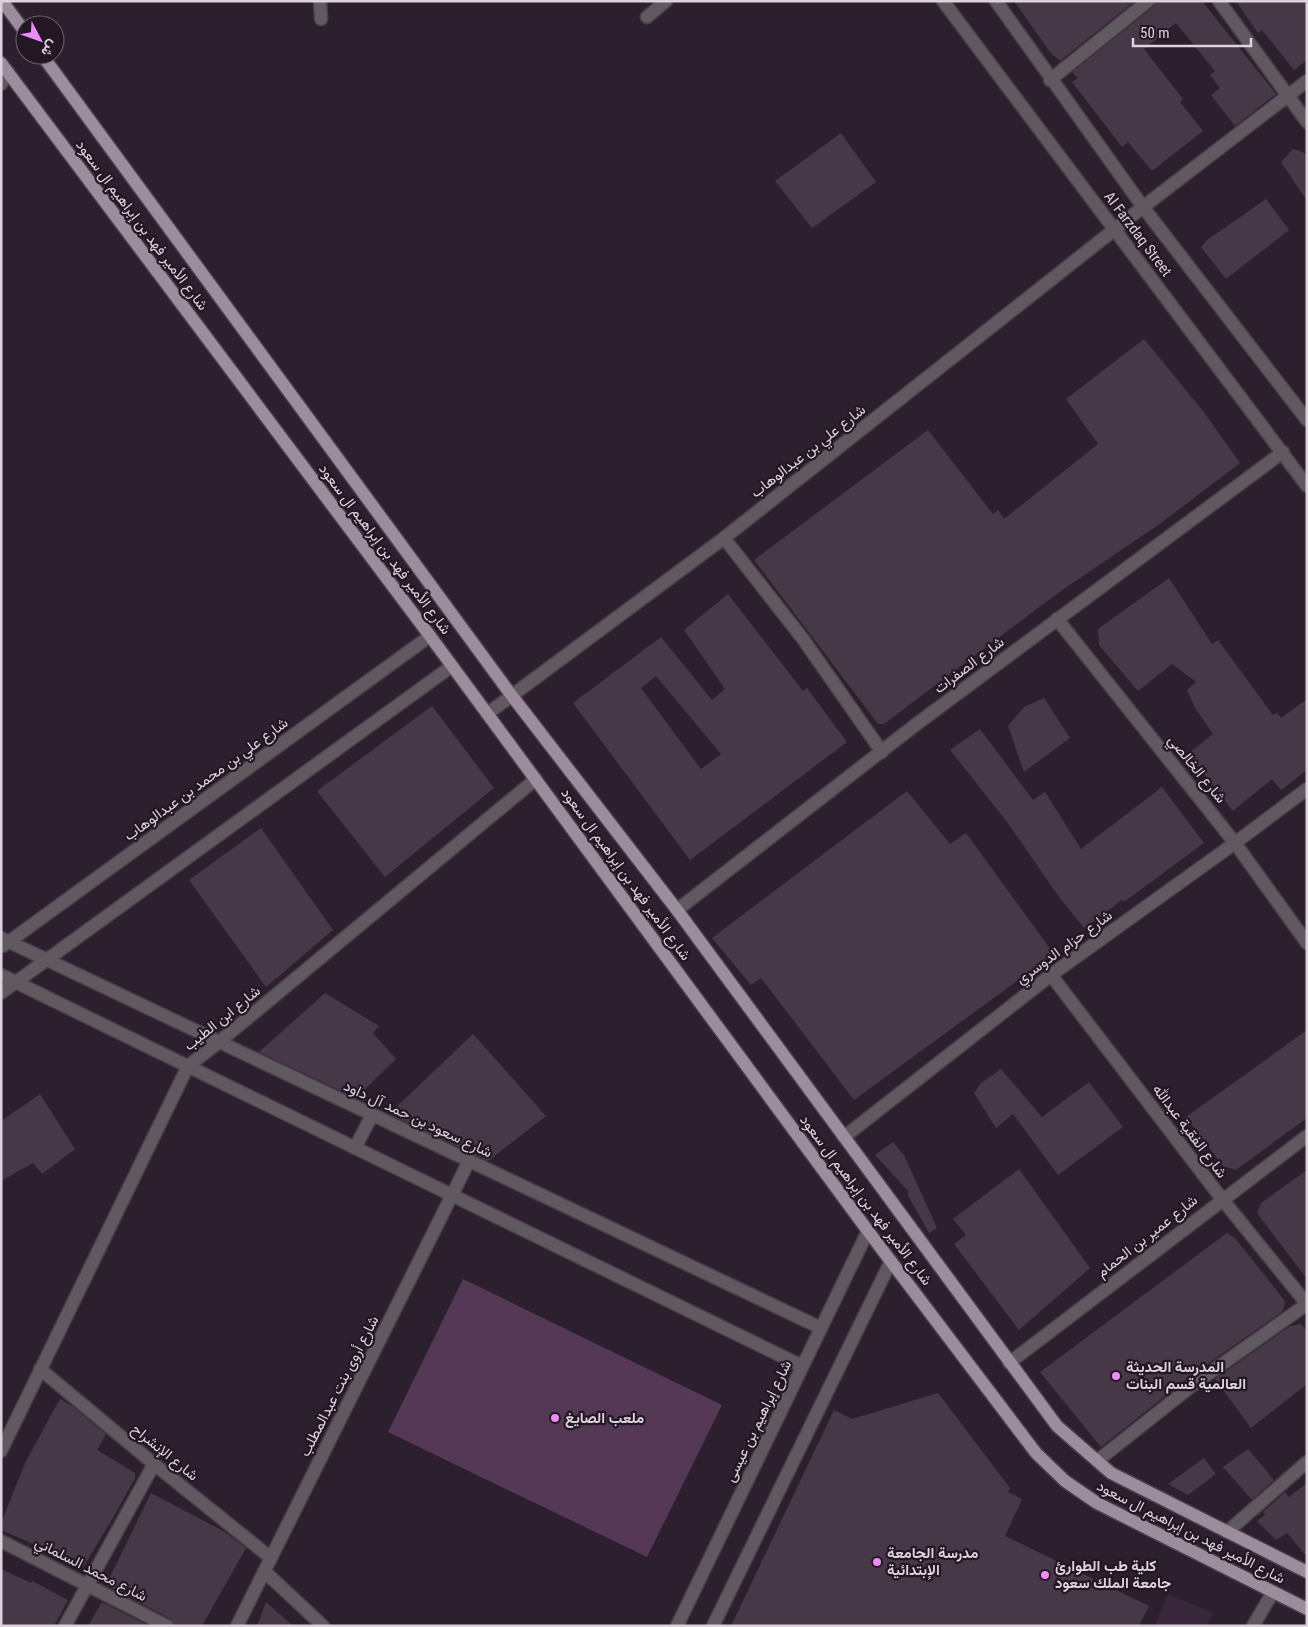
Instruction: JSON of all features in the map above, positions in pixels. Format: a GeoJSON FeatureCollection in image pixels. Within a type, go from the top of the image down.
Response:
{"type":"FeatureCollection","features":[{"type":"Feature","properties":{"kind":"main road"},"geometry":{"type":"LineString","coordinates":[[2,1],[15,19]]}},
{"type":"Feature","properties":{"kind":"main road","name":"شارع الأمير فهد بن إبراهيم ال سعود"},"geometry":{"type":"LineString","coordinates":[[49,65],[512,696],[677,910],[1057,1426],[1111,1473],[1307,1572]]}},
{"type":"Feature","properties":{"kind":"main road","name":"شارع الأمير فهد بن إبراهيم ال سعود"},"geometry":{"type":"LineString","coordinates":[[4,68],[430,636],[868,1231],[1023,1438],[1065,1480],[1114,1513],[1307,1609]]}},
{"type":"Feature","properties":{"kind":"street"},"geometry":{"type":"LineString","coordinates":[[320,1],[321,19]]}},
{"type":"Feature","properties":{"kind":"street"},"geometry":{"type":"LineString","coordinates":[[647,17],[666,1]]}},
{"type":"Feature","properties":{"kind":"street","name":"Al Farzdaq Street"},"geometry":{"type":"LineString","coordinates":[[944,1],[1114,231],[1307,486]]}},
{"type":"Feature","properties":{"kind":"street","name":"Al Farzdaq Street"},"geometry":{"type":"LineString","coordinates":[[996,1],[1050,80],[1143,207],[1307,420]]}},
{"type":"Feature","properties":{"kind":"street"},"geometry":{"type":"LineString","coordinates":[[1050,80],[1148,1]]}},
{"type":"Feature","properties":{"kind":"street"},"geometry":{"type":"LineString","coordinates":[[1219,1],[1307,122]]}},
{"type":"Feature","properties":{"kind":"street"},"geometry":{"type":"LineString","coordinates":[[1,84],[4,68]]}},
{"type":"Feature","properties":{"kind":"street"},"geometry":{"type":"LineString","coordinates":[[1143,207],[1307,81]]}},
{"type":"Feature","properties":{"kind":"street","name":"شارع علي بن عبدالوهاب"},"geometry":{"type":"LineString","coordinates":[[487,714],[724,538],[1143,207]]}},
{"type":"Feature","properties":{"kind":"street","name":"شارع الصفرات"},"geometry":{"type":"LineString","coordinates":[[677,910],[1057,619],[1283,452]]}},
{"type":"Feature","properties":{"kind":"street"},"geometry":{"type":"LineString","coordinates":[[724,538],[803,639],[882,752]]}},
{"type":"Feature","properties":{"kind":"street","name":"شارع الخالصي"},"geometry":{"type":"LineString","coordinates":[[1057,619],[1236,843],[1307,943]]}},
{"type":"Feature","properties":{"kind":"street","name":"شارع علي بن محمد بن عبدالوهاب"},"geometry":{"type":"LineString","coordinates":[[4,943],[430,636]]}},
{"type":"Feature","properties":{"kind":"street"},"geometry":{"type":"LineString","coordinates":[[1,993],[452,666]]}},
{"type":"Feature","properties":{"kind":"street","name":"شارع ابن الطيب"},"geometry":{"type":"LineString","coordinates":[[1,1451],[188,1066],[220,1042],[536,779]]}},
{"type":"Feature","properties":{"kind":"street","name":"شارع حزام الدوسري"},"geometry":{"type":"LineString","coordinates":[[844,1137],[1051,975],[1236,843],[1307,789]]}},
{"type":"Feature","properties":{"kind":"street","name":"شارع سعود بن حمد آل داود"},"geometry":{"type":"LineString","coordinates":[[4,943],[46,960],[821,1328]]}},
{"type":"Feature","properties":{"kind":"street"},"geometry":{"type":"LineString","coordinates":[[1,975],[802,1366]]}},
{"type":"Feature","properties":{"kind":"street","name":"شارع الفقية عبدالله"},"geometry":{"type":"LineString","coordinates":[[1051,975],[1222,1199],[1307,1304]]}},
{"type":"Feature","properties":{"kind":"street"},"geometry":{"type":"LineString","coordinates":[[355,1148],[372,1115]]}},
{"type":"Feature","properties":{"kind":"street","name":"شارع عمير بن الحمام"},"geometry":{"type":"LineString","coordinates":[[1009,1363],[1307,1136]]}},
{"type":"Feature","properties":{"kind":"street","name":"شارع أروى بنت عبدالمطلب"},"geometry":{"type":"LineString","coordinates":[[237,1626],[469,1161]]}},
{"type":"Feature","properties":{"kind":"street","name":"شارع إبراهيم بن عيسى"},"geometry":{"type":"LineString","coordinates":[[677,1626],[868,1231]]}},
{"type":"Feature","properties":{"kind":"street"},"geometry":{"type":"LineString","coordinates":[[713,1626],[891,1261]]}},
{"type":"Feature","properties":{"kind":"street"},"geometry":{"type":"LineString","coordinates":[[1097,1461],[1194,1384],[1307,1304]]}},
{"type":"Feature","properties":{"kind":"street","name":"شارع الإنشراح"},"geometry":{"type":"LineString","coordinates":[[40,1369],[154,1464],[272,1558]]}},
{"type":"Feature","properties":{"kind":"street"},"geometry":{"type":"LineString","coordinates":[[1227,1532],[1307,1462]]}},
{"type":"Feature","properties":{"kind":"street"},"geometry":{"type":"LineString","coordinates":[[65,1626],[154,1464]]}},
{"type":"Feature","properties":{"kind":"street","name":"شارع محمد السلماني"},"geometry":{"type":"LineString","coordinates":[[1,1541],[167,1626]]}},
{"type":"Feature","properties":{"kind":"street"},"geometry":{"type":"LineString","coordinates":[[264,1571],[324,1626]]}},
{"type":"Feature","properties":{"kind":"street"},"geometry":{"type":"LineString","coordinates":[[1253,1626],[1273,1592]]}},
{"type":"Feature","properties":{"kind":"shaded area","name":"ملعب الصايغ"},"geometry":{"type":"Polygon","coordinates":[[[463,1279],[722,1405],[647,1557],[388,1432],[463,1279]]]}},
{"type":"Feature","properties":{"kind":"shaded area"},"geometry":{"type":"Polygon","coordinates":[[[1168,1594],[1213,1613],[1207,1626],[1154,1626],[1168,1594]]]}},
{"type":"Feature","properties":{"kind":"building"},"geometry":{"type":"Polygon","coordinates":[[[1014,1],[1135,1],[1060,61],[1050,52],[1014,1]]]}},
{"type":"Feature","properties":{"kind":"building"},"geometry":{"type":"Polygon","coordinates":[[[1156,1],[1202,1],[1276,94],[1235,126],[1211,95],[1220,88],[1210,75],[1215,71],[1176,23],[1144,49],[1183,99],[1180,102],[1203,131],[1152,171],[1128,142],[1122,147],[1072,82],[1078,78],[1072,72],[1153,7],[1156,1]]]}},
{"type":"Feature","properties":{"kind":"building"},"geometry":{"type":"Polygon","coordinates":[[[1236,1],[1307,1],[1307,60],[1294,70],[1262,30],[1258,33],[1236,1]]]}},
{"type":"Feature","properties":{"kind":"building"},"geometry":{"type":"Polygon","coordinates":[[[841,133],[876,182],[812,228],[775,181],[841,133]]]}},
{"type":"Feature","properties":{"kind":"building"},"geometry":{"type":"Polygon","coordinates":[[[1293,149],[1303,152],[1307,156],[1307,201],[1281,162],[1293,149]]]}},
{"type":"Feature","properties":{"kind":"building"},"geometry":{"type":"Polygon","coordinates":[[[1266,199],[1289,230],[1226,279],[1201,247],[1207,240],[1266,199]]]}},
{"type":"Feature","properties":{"kind":"building"},"geometry":{"type":"Polygon","coordinates":[[[1144,339],[1203,411],[1240,463],[1161,523],[1058,593],[884,724],[878,724],[754,560],[928,430],[993,514],[998,510],[1004,519],[1098,444],[1066,399],[1144,339]]]}},
{"type":"Feature","properties":{"kind":"building"},"geometry":{"type":"Polygon","coordinates":[[[1169,578],[1212,644],[1218,640],[1273,715],[1277,713],[1281,718],[1307,699],[1307,770],[1281,790],[1272,779],[1233,811],[1196,764],[1193,767],[1185,756],[1213,734],[1195,708],[1187,690],[1196,682],[1172,664],[1138,691],[1099,645],[1098,629],[1169,578]]]}},
{"type":"Feature","properties":{"kind":"building"},"geometry":{"type":"Polygon","coordinates":[[[728,594],[803,691],[807,688],[847,742],[690,860],[573,703],[661,637],[712,700],[725,689],[684,630],[728,594]],[[656,676],[641,688],[701,769],[721,754],[656,676]]]}},
{"type":"Feature","properties":{"kind":"building"},"geometry":{"type":"Polygon","coordinates":[[[1044,698],[1070,738],[1024,772],[1008,726],[1024,707],[1044,698]]]}},
{"type":"Feature","properties":{"kind":"building"},"geometry":{"type":"Polygon","coordinates":[[[432,706],[494,788],[385,877],[317,791],[432,706]]]}},
{"type":"Feature","properties":{"kind":"building"},"geometry":{"type":"Polygon","coordinates":[[[980,729],[1033,800],[1045,792],[1081,849],[1162,787],[1204,843],[1124,902],[1122,900],[1084,928],[1059,897],[1007,822],[950,750],[980,729]]]}},
{"type":"Feature","properties":{"kind":"building"},"geometry":{"type":"Polygon","coordinates":[[[907,791],[950,844],[966,833],[1054,954],[854,1100],[761,978],[751,985],[712,938],[907,791]]]}},
{"type":"Feature","properties":{"kind":"building"},"geometry":{"type":"Polygon","coordinates":[[[261,828],[333,930],[266,987],[189,880],[261,828]]]}},
{"type":"Feature","properties":{"kind":"building"},"geometry":{"type":"Polygon","coordinates":[[[325,993],[379,1026],[373,1033],[396,1059],[356,1098],[259,1052],[325,993]]]}},
{"type":"Feature","properties":{"kind":"building"},"geometry":{"type":"Polygon","coordinates":[[[1307,1030],[1307,1118],[1236,1170],[1223,1166],[1186,1117],[1307,1030]]]}},
{"type":"Feature","properties":{"kind":"building"},"geometry":{"type":"Polygon","coordinates":[[[473,1034],[546,1116],[488,1161],[389,1114],[473,1034]]]}},
{"type":"Feature","properties":{"kind":"building"},"geometry":{"type":"Polygon","coordinates":[[[1001,1069],[1042,1117],[1089,1082],[1123,1127],[1058,1175],[1013,1114],[996,1128],[974,1093],[981,1083],[1001,1069]]]}},
{"type":"Feature","properties":{"kind":"building"},"geometry":{"type":"Polygon","coordinates":[[[40,1094],[75,1149],[42,1174],[33,1163],[1,1181],[1,1121],[40,1094]]]}},
{"type":"Feature","properties":{"kind":"building"},"geometry":{"type":"Polygon","coordinates":[[[893,1142],[904,1155],[937,1228],[929,1233],[907,1194],[909,1192],[875,1155],[893,1142]]]}},
{"type":"Feature","properties":{"kind":"building"},"geometry":{"type":"Polygon","coordinates":[[[1019,1169],[1090,1268],[1019,1330],[954,1244],[966,1235],[953,1219],[1019,1169]]]}},
{"type":"Feature","properties":{"kind":"building"},"geometry":{"type":"Polygon","coordinates":[[[1307,1170],[1307,1279],[1257,1213],[1261,1203],[1307,1170]]]}},
{"type":"Feature","properties":{"kind":"building"},"geometry":{"type":"Polygon","coordinates":[[[1227,1233],[1235,1238],[1285,1301],[1283,1311],[1189,1377],[1101,1447],[1040,1372],[1227,1233]]]}},
{"type":"Feature","properties":{"kind":"building"},"geometry":{"type":"Polygon","coordinates":[[[1301,1324],[1307,1331],[1307,1384],[1251,1428],[1215,1379],[1290,1326],[1301,1324]]]}},
{"type":"Feature","properties":{"kind":"building","name":"مدرسة الجامعة الإبتدائية"},"geometry":{"type":"Polygon","coordinates":[[[938,1393],[1010,1488],[1008,1492],[1022,1499],[1005,1536],[1149,1606],[1139,1626],[731,1626],[834,1410],[852,1419],[938,1393]]]}},
{"type":"Feature","properties":{"kind":"building"},"geometry":{"type":"Polygon","coordinates":[[[60,1399],[72,1406],[106,1434],[97,1450],[135,1473],[135,1478],[84,1566],[1,1530],[1,1523],[26,1461],[60,1399]]]}},
{"type":"Feature","properties":{"kind":"building"},"geometry":{"type":"Polygon","coordinates":[[[1248,1449],[1274,1480],[1252,1500],[1223,1467],[1248,1449]]]}},
{"type":"Feature","properties":{"kind":"building"},"geometry":{"type":"Polygon","coordinates":[[[1204,1458],[1216,1474],[1188,1495],[1168,1484],[1204,1458]]]}},
{"type":"Feature","properties":{"kind":"building"},"geometry":{"type":"Polygon","coordinates":[[[1307,1483],[1307,1557],[1287,1533],[1276,1540],[1257,1521],[1265,1515],[1263,1512],[1285,1492],[1289,1497],[1307,1483]]]}},
{"type":"Feature","properties":{"kind":"building"},"geometry":{"type":"Polygon","coordinates":[[[151,1493],[225,1532],[246,1548],[202,1626],[175,1626],[171,1619],[106,1585],[151,1493]]]}},
{"type":"Feature","properties":{"kind":"building"},"geometry":{"type":"Polygon","coordinates":[[[1,1569],[31,1583],[32,1581],[68,1600],[54,1626],[1,1626],[1,1569]]]}},
{"type":"Feature","properties":{"kind":"building"},"geometry":{"type":"Polygon","coordinates":[[[102,1602],[149,1626],[88,1626],[102,1602]]]}},
{"type":"Feature","properties":{"kind":"building"},"geometry":{"type":"Polygon","coordinates":[[[266,1602],[293,1626],[257,1626],[266,1602]]]}},
{"type":"Feature","properties":{"kind":"place","name":"المدرسة الحديثة العالمية قسم البنات"},"geometry":{"type":"Point","coordinates":[1116,1376]}},
{"type":"Feature","properties":{"kind":"place","name":"ملعب الصايغ"},"geometry":{"type":"Point","coordinates":[555,1418]}},
{"type":"Feature","properties":{"kind":"place","name":"مدرسة الجامعة الإبتدائية"},"geometry":{"type":"Point","coordinates":[877,1562]}},
{"type":"Feature","properties":{"kind":"place","name":"كلية طب الطوارئ جامعة الملك سعود"},"geometry":{"type":"Point","coordinates":[1045,1575]}}]}
